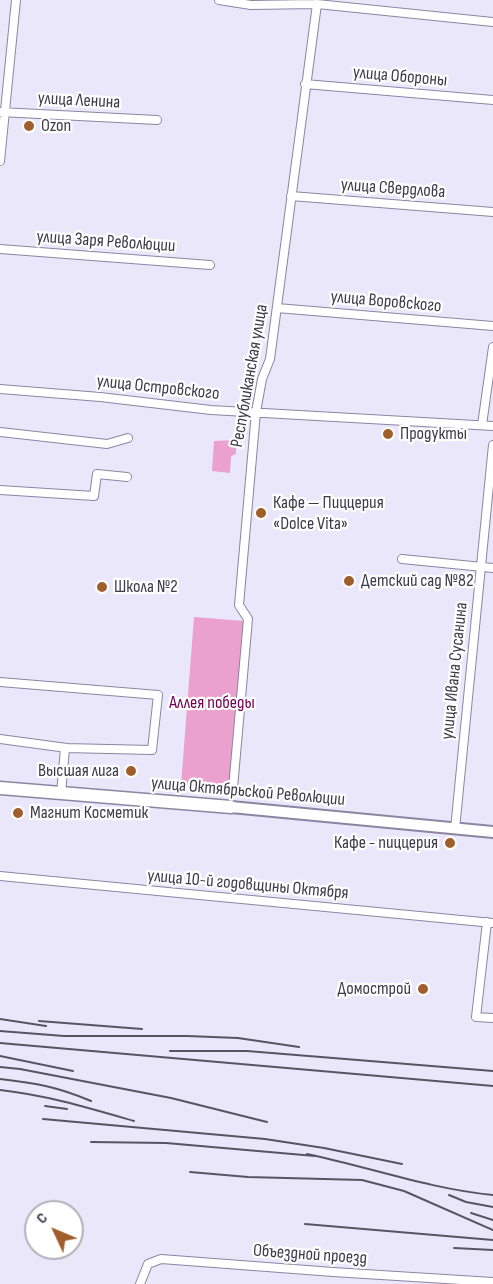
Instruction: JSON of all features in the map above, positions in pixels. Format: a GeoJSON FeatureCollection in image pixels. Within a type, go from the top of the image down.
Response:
{"type":"FeatureCollection","features":[{"type":"Feature","properties":{"kind":"main road","name":"улица Октябрьской Революции"},"geometry":{"type":"LineString","coordinates":[[0,788],[231,807]]}},
{"type":"Feature","properties":{"kind":"street"},"geometry":{"type":"LineString","coordinates":[[0,161],[2,112],[16,0]]}},
{"type":"Feature","properties":{"kind":"street"},"geometry":{"type":"LineString","coordinates":[[219,0],[251,5],[317,4],[493,22]]}},
{"type":"Feature","properties":{"kind":"street","name":"Республиканская улица"},"geometry":{"type":"LineString","coordinates":[[233,788],[248,619],[239,605],[256,412],[262,379],[270,359],[278,308],[317,4]]}},
{"type":"Feature","properties":{"kind":"street","name":"улица Обороны"},"geometry":{"type":"LineString","coordinates":[[305,84],[493,100]]}},
{"type":"Feature","properties":{"kind":"street","name":"улица Ленина"},"geometry":{"type":"LineString","coordinates":[[2,112],[157,120]]}},
{"type":"Feature","properties":{"kind":"street","name":"улица Свердлова"},"geometry":{"type":"LineString","coordinates":[[291,196],[493,212]]}},
{"type":"Feature","properties":{"kind":"street","name":"улица Заря Революции"},"geometry":{"type":"LineString","coordinates":[[0,249],[210,265]]}},
{"type":"Feature","properties":{"kind":"street","name":"улица Воровского"},"geometry":{"type":"LineString","coordinates":[[278,308],[493,326]]}},
{"type":"Feature","properties":{"kind":"street"},"geometry":{"type":"LineString","coordinates":[[482,425],[493,347]]}},
{"type":"Feature","properties":{"kind":"street","name":"улица Островского"},"geometry":{"type":"LineString","coordinates":[[0,389],[100,397],[211,410],[493,426]]}},
{"type":"Feature","properties":{"kind":"street"},"geometry":{"type":"LineString","coordinates":[[0,432],[107,444],[128,438]]}},
{"type":"Feature","properties":{"kind":"street","name":"улица Ивана Сусанина"},"geometry":{"type":"LineString","coordinates":[[455,829],[493,445]]}},
{"type":"Feature","properties":{"kind":"street"},"geometry":{"type":"LineString","coordinates":[[0,490],[94,495],[97,474],[127,477]]}},
{"type":"Feature","properties":{"kind":"street"},"geometry":{"type":"LineString","coordinates":[[402,559],[493,568]]}},
{"type":"Feature","properties":{"kind":"street"},"geometry":{"type":"LineString","coordinates":[[0,682],[158,695],[152,750],[67,748],[0,739]]}},
{"type":"Feature","properties":{"kind":"street"},"geometry":{"type":"LineString","coordinates":[[61,794],[65,748],[67,748]]}},
{"type":"Feature","properties":{"kind":"street","name":"улица Октябрьской Революции"},"geometry":{"type":"LineString","coordinates":[[231,807],[493,832]]}},
{"type":"Feature","properties":{"kind":"street","name":"улица 10-й годовщины Октября"},"geometry":{"type":"LineString","coordinates":[[0,876],[490,923]]}},
{"type":"Feature","properties":{"kind":"street"},"geometry":{"type":"LineString","coordinates":[[490,923],[476,1017],[493,1018]]}},
{"type":"Feature","properties":{"kind":"street","name":"Объездной проезд"},"geometry":{"type":"LineString","coordinates":[[140,1284],[148,1264],[161,1259],[493,1282]]}},
{"type":"Feature","properties":{"kind":"green space"},"geometry":{"type":"Polygon","coordinates":[[[236,440],[236,454],[231,456],[230,473],[212,471],[214,441],[236,440]]]}},
{"type":"Feature","properties":{"kind":"green space","name":"Аллея победы"},"geometry":{"type":"Polygon","coordinates":[[[194,617],[244,621],[231,789],[181,785],[194,617]]]}},
{"type":"Feature","properties":{"kind":"railway"},"geometry":{"type":"LineString","coordinates":[[0,1019],[46,1026]]}},
{"type":"Feature","properties":{"kind":"railway"},"geometry":{"type":"LineString","coordinates":[[39,1021],[142,1029]]}},
{"type":"Feature","properties":{"kind":"railway"},"geometry":{"type":"LineString","coordinates":[[0,1031],[64,1036],[238,1038],[299,1047]]}},
{"type":"Feature","properties":{"kind":"railway"},"geometry":{"type":"LineString","coordinates":[[0,1043],[493,1086]]}},
{"type":"Feature","properties":{"kind":"railway"},"geometry":{"type":"LineString","coordinates":[[170,1051],[247,1051],[493,1071]]}},
{"type":"Feature","properties":{"kind":"railway"},"geometry":{"type":"LineString","coordinates":[[0,1056],[73,1071]]}},
{"type":"Feature","properties":{"kind":"railway"},"geometry":{"type":"LineString","coordinates":[[0,1067],[171,1098],[267,1122]]}},
{"type":"Feature","properties":{"kind":"railway"},"geometry":{"type":"LineString","coordinates":[[0,1079],[47,1086],[91,1101]]}},
{"type":"Feature","properties":{"kind":"railway"},"geometry":{"type":"LineString","coordinates":[[0,1090],[51,1099],[134,1121]]}},
{"type":"Feature","properties":{"kind":"railway"},"geometry":{"type":"LineString","coordinates":[[45,1106],[67,1109]]}},
{"type":"Feature","properties":{"kind":"railway"},"geometry":{"type":"LineString","coordinates":[[43,1119],[265,1139],[402,1164]]}},
{"type":"Feature","properties":{"kind":"railway"},"geometry":{"type":"LineString","coordinates":[[91,1142],[166,1143],[315,1156]]}},
{"type":"Feature","properties":{"kind":"railway"},"geometry":{"type":"LineString","coordinates":[[307,1154],[423,1183],[493,1195]]}},
{"type":"Feature","properties":{"kind":"railway"},"geometry":{"type":"LineString","coordinates":[[190,1172],[248,1177],[362,1180],[404,1191],[493,1230]]}},
{"type":"Feature","properties":{"kind":"railway"},"geometry":{"type":"LineString","coordinates":[[449,1195],[466,1202],[493,1207]]}},
{"type":"Feature","properties":{"kind":"railway"},"geometry":{"type":"LineString","coordinates":[[471,1213],[493,1220]]}},
{"type":"Feature","properties":{"kind":"railway"},"geometry":{"type":"LineString","coordinates":[[305,1224],[493,1240]]}},
{"type":"Feature","properties":{"kind":"railway"},"geometry":{"type":"LineString","coordinates":[[454,1248],[493,1250]]}},
{"type":"Feature","properties":{"kind":"place","name":"Ozon"},"geometry":{"type":"Point","coordinates":[29,126]}},
{"type":"Feature","properties":{"kind":"place","name":"Продукты"},"geometry":{"type":"Point","coordinates":[388,434]}},
{"type":"Feature","properties":{"kind":"place","name":"Кафе — Пиццерия «Dolce Vita»"},"geometry":{"type":"Point","coordinates":[261,513]}},
{"type":"Feature","properties":{"kind":"place","name":"Детский сад №82"},"geometry":{"type":"Point","coordinates":[349,581]}},
{"type":"Feature","properties":{"kind":"place","name":"Школа №2"},"geometry":{"type":"Point","coordinates":[102,587]}},
{"type":"Feature","properties":{"kind":"place","name":"Высшая лига"},"geometry":{"type":"Point","coordinates":[131,771]}},
{"type":"Feature","properties":{"kind":"place","name":"Магнит Косметик"},"geometry":{"type":"Point","coordinates":[18,813]}},
{"type":"Feature","properties":{"kind":"place","name":"Кафе - пиццерия"},"geometry":{"type":"Point","coordinates":[450,843]}},
{"type":"Feature","properties":{"kind":"place","name":"Домострой"},"geometry":{"type":"Point","coordinates":[423,989]}}]}
